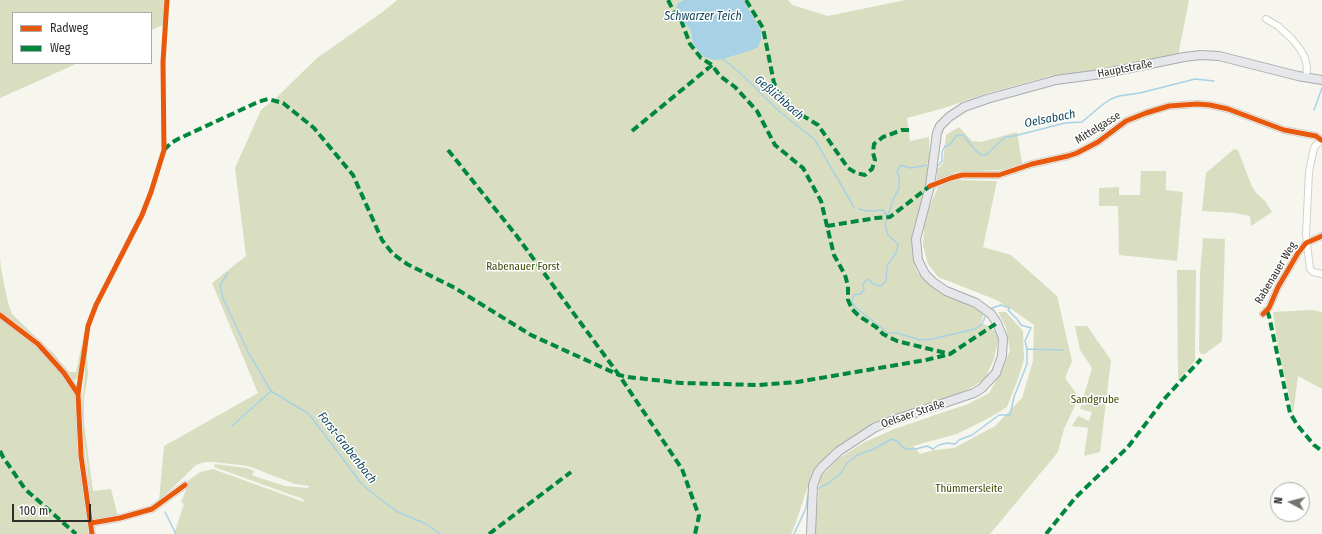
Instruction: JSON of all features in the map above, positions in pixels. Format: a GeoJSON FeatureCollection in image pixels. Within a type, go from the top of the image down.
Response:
{"type":"FeatureCollection","features":[{"type":"Feature","properties":{"kind":"main road","name":"Hauptstraße"},"geometry":{"type":"LineString","coordinates":[[930,186],[938,133],[942,123],[949,117],[964,107],[987,99],[1056,80],[1101,74],[1195,56],[1219,56],[1306,78],[1322,80]]}},
{"type":"Feature","properties":{"kind":"main road","name":"Oelsaer Straße"},"geometry":{"type":"LineString","coordinates":[[811,534],[813,488],[818,472],[839,451],[874,428],[966,396],[982,388],[996,372],[1002,356],[1003,338],[997,322],[989,311],[933,282],[922,268],[917,255],[916,239],[930,186]]}},
{"type":"Feature","properties":{"kind":"street"},"geometry":{"type":"LineString","coordinates":[[1266,19],[1278,26],[1300,49],[1305,58],[1307,68],[1306,78]]}},
{"type":"Feature","properties":{"kind":"street","name":"Mittelgasse"},"geometry":{"type":"LineString","coordinates":[[930,186],[962,175],[999,175],[1032,164],[1072,155],[1098,142],[1126,121],[1169,106],[1197,104],[1210,105],[1228,109],[1284,130],[1316,136],[1322,140]]}},
{"type":"Feature","properties":{"kind":"street","name":"Rabenauer Weg"},"geometry":{"type":"LineString","coordinates":[[1263,314],[1269,308],[1278,287],[1291,264],[1306,243],[1309,172],[1313,150],[1322,140]]}},
{"type":"Feature","properties":{"kind":"street"},"geometry":{"type":"LineString","coordinates":[[1322,236],[1306,243],[1310,269],[1313,272],[1322,274]]}},
{"type":"Feature","properties":{"kind":"street"},"geometry":{"type":"LineString","coordinates":[[0,315],[38,344],[64,374],[78,394],[82,456],[92,534]]}},
{"type":"Feature","properties":{"kind":"street"},"geometry":{"type":"LineString","coordinates":[[91,524],[152,509],[186,485]]}},
{"type":"Feature","properties":{"kind":"green space"},"geometry":{"type":"Polygon","coordinates":[[[0,0],[166,0],[163,25],[152,30],[152,12],[12,12],[12,64],[76,64],[0,98],[0,0]]]}},
{"type":"Feature","properties":{"kind":"green space","name":"Rabenauer Forst"},"geometry":{"type":"Polygon","coordinates":[[[397,0],[684,0],[678,3],[680,12],[684,23],[690,29],[694,46],[704,57],[747,9],[743,0],[788,0],[792,5],[828,16],[905,0],[1189,0],[1178,56],[1096,72],[1050,76],[907,118],[910,141],[929,137],[930,163],[927,163],[926,167],[929,168],[924,198],[913,230],[913,261],[918,273],[935,288],[984,313],[981,323],[988,326],[991,330],[994,330],[999,335],[994,359],[985,379],[957,396],[844,445],[812,474],[791,534],[174,534],[184,504],[181,502],[187,488],[185,483],[200,472],[213,469],[304,502],[303,499],[214,467],[215,464],[247,468],[254,471],[252,475],[285,486],[308,488],[309,486],[295,484],[248,466],[214,462],[205,462],[196,465],[159,501],[164,446],[258,393],[212,283],[246,256],[235,168],[261,110],[276,98],[317,58],[384,11],[397,0]]]}},
{"type":"Feature","properties":{"kind":"green space"},"geometry":{"type":"Polygon","coordinates":[[[959,127],[972,141],[981,142],[1017,132],[1022,164],[1000,170],[956,172],[937,182],[937,168],[943,163],[946,135],[959,127]]]}},
{"type":"Feature","properties":{"kind":"green space"},"geometry":{"type":"Polygon","coordinates":[[[1234,149],[1238,150],[1252,187],[1265,201],[1272,212],[1251,226],[1250,216],[1235,213],[1202,211],[1206,173],[1234,149]]]}},
{"type":"Feature","properties":{"kind":"green space"},"geometry":{"type":"Polygon","coordinates":[[[1141,171],[1166,171],[1166,190],[1183,192],[1177,261],[1119,255],[1118,206],[1099,206],[1099,188],[1119,187],[1119,195],[1140,195],[1141,171]]]}},
{"type":"Feature","properties":{"kind":"green space","name":"Thümmersleite"},"geometry":{"type":"Polygon","coordinates":[[[957,180],[997,181],[983,247],[1011,255],[1057,296],[1072,361],[1065,378],[1079,397],[1064,429],[1058,452],[990,534],[814,534],[820,477],[839,458],[865,442],[894,429],[968,404],[989,393],[1003,369],[1010,350],[1006,328],[998,312],[1006,312],[1023,331],[1024,359],[1007,407],[957,434],[913,446],[920,454],[934,450],[954,448],[995,426],[1022,398],[1033,361],[1034,325],[994,299],[938,277],[928,264],[923,246],[924,227],[929,208],[938,187],[957,180]]]}},
{"type":"Feature","properties":{"kind":"green space"},"geometry":{"type":"Polygon","coordinates":[[[1203,238],[1225,239],[1222,341],[1205,354],[1201,354],[1199,350],[1200,274],[1203,238]]]}},
{"type":"Feature","properties":{"kind":"green space"},"geometry":{"type":"Polygon","coordinates":[[[0,257],[8,303],[12,314],[54,354],[69,372],[76,372],[85,329],[92,310],[84,338],[79,375],[77,379],[72,380],[78,394],[92,534],[0,534],[0,257]]]}},
{"type":"Feature","properties":{"kind":"green space"},"geometry":{"type":"Polygon","coordinates":[[[1177,270],[1196,270],[1195,361],[1178,381],[1177,270]]]}},
{"type":"Feature","properties":{"kind":"green space"},"geometry":{"type":"Polygon","coordinates":[[[1313,310],[1322,312],[1322,389],[1298,376],[1293,414],[1278,347],[1273,312],[1313,310]]]}},
{"type":"Feature","properties":{"kind":"green space","name":"Sandgrube"},"geometry":{"type":"Polygon","coordinates":[[[1075,326],[1087,326],[1111,360],[1100,452],[1084,456],[1088,428],[1072,426],[1078,416],[1089,421],[1092,412],[1080,409],[1092,368],[1080,350],[1075,326]]]}},
{"type":"Feature","properties":{"kind":"green space"},"geometry":{"type":"Polygon","coordinates":[[[89,332],[87,357],[88,375],[84,398],[84,423],[93,491],[111,489],[118,517],[93,520],[90,492],[87,493],[90,491],[83,428],[82,403],[85,374],[84,359],[89,332]]]}},
{"type":"Feature","properties":{"kind":"water","name":"Schwarzer Teich"},"geometry":{"type":"Polygon","coordinates":[[[684,0],[743,0],[761,30],[761,39],[758,47],[723,59],[714,60],[704,57],[694,46],[690,29],[684,23],[680,12],[676,8],[678,3],[684,0]]]}},
{"type":"Feature","properties":{"kind":"waterway","name":"Geßlichbach"},"geometry":{"type":"LineString","coordinates":[[723,59],[739,72],[778,110],[815,140],[854,207]]}},
{"type":"Feature","properties":{"kind":"waterway","name":"Oelsabach"},"geometry":{"type":"LineString","coordinates":[[937,166],[942,161],[942,152],[945,146],[950,145],[956,136],[963,135],[975,150],[981,155],[986,155],[1005,137],[1065,123],[1082,122],[1102,105],[1119,96],[1140,93],[1195,79],[1214,81]]}},
{"type":"Feature","properties":{"kind":"waterway","name":"Oelsabach"},"geometry":{"type":"LineString","coordinates":[[1314,110],[1322,88]]}},
{"type":"Feature","properties":{"kind":"waterway","name":"Oelsabach"},"geometry":{"type":"LineString","coordinates":[[929,165],[910,168],[901,165],[897,171],[899,176],[899,188],[893,200],[885,224],[888,235],[898,244],[897,251],[887,266],[886,281],[881,286],[873,284],[869,279],[863,284],[864,290],[860,294],[854,295],[852,301],[855,307],[888,333],[897,333],[920,340],[932,339],[975,329],[982,324],[986,315]]}},
{"type":"Feature","properties":{"kind":"waterway"},"geometry":{"type":"LineString","coordinates":[[859,209],[868,211],[884,210],[885,214],[888,214]]}},
{"type":"Feature","properties":{"kind":"waterway","name":"Forst-Grabenbach"},"geometry":{"type":"LineString","coordinates":[[228,273],[220,285],[223,298],[248,352],[271,391],[309,414],[361,483],[370,491],[396,511],[426,524],[441,534]]}},
{"type":"Feature","properties":{"kind":"waterway","name":"Oelsabach"},"geometry":{"type":"LineString","coordinates":[[815,489],[829,483],[841,473],[846,464],[856,456],[872,450],[892,439],[907,449],[916,449],[927,446],[933,449],[939,445],[947,443],[955,444],[959,440],[972,435],[999,415],[1010,415],[1014,397],[1027,364],[1027,349],[1025,341],[1031,328],[1021,325],[1008,310],[1010,308],[1001,305],[992,308]]}},
{"type":"Feature","properties":{"kind":"waterway"},"geometry":{"type":"LineString","coordinates":[[1027,349],[1063,350]]}},
{"type":"Feature","properties":{"kind":"waterway"},"geometry":{"type":"LineString","coordinates":[[232,426],[271,391]]}},
{"type":"Feature","properties":{"kind":"waterway","name":"Oelsabach"},"geometry":{"type":"LineString","coordinates":[[794,534],[806,508],[809,489]]}},
{"type":"Feature","properties":{"kind":"waterway"},"geometry":{"type":"LineString","coordinates":[[165,512],[176,534]]}},
{"type":"Feature","properties":{"kind":"marked path"},"geometry":{"type":"LineString","coordinates":[[668,0],[674,12],[681,20],[690,44],[701,58],[712,65],[720,76],[735,87],[757,111],[775,145],[803,168],[821,201],[834,255],[845,275],[848,286],[848,300],[852,309],[883,334],[897,341],[950,354]]}},
{"type":"Feature","properties":{"kind":"marked path"},"geometry":{"type":"LineString","coordinates":[[746,0],[763,28],[774,83],[783,100],[795,111],[818,125],[848,168],[856,173],[865,175],[872,169],[875,160],[873,153],[874,144],[883,137],[902,130],[912,130]]}},
{"type":"Feature","properties":{"kind":"marked path"},"geometry":{"type":"LineString","coordinates":[[632,131],[712,65]]}},
{"type":"Feature","properties":{"kind":"marked path"},"geometry":{"type":"LineString","coordinates":[[164,150],[178,139],[258,102],[268,99],[283,103],[314,128],[353,175],[382,240],[393,254],[407,264],[455,288],[531,335],[619,375],[628,377],[681,383],[759,385],[797,382],[926,360],[950,354],[997,323]]}},
{"type":"Feature","properties":{"kind":"marked path"},"geometry":{"type":"LineString","coordinates":[[448,150],[516,235],[619,375],[682,469],[699,516],[695,534]]}},
{"type":"Feature","properties":{"kind":"marked path"},"geometry":{"type":"LineString","coordinates":[[827,226],[890,217],[930,186]]}},
{"type":"Feature","properties":{"kind":"marked path"},"geometry":{"type":"LineString","coordinates":[[1267,311],[1290,413],[1298,426],[1314,445],[1322,451]]}},
{"type":"Feature","properties":{"kind":"marked path"},"geometry":{"type":"LineString","coordinates":[[1046,534],[1075,498],[1128,447],[1166,397],[1201,359]]}},
{"type":"Feature","properties":{"kind":"marked path"},"geometry":{"type":"LineString","coordinates":[[0,451],[25,489],[76,534]]}},
{"type":"Feature","properties":{"kind":"marked path"},"geometry":{"type":"LineString","coordinates":[[489,534],[571,472]]}},
{"type":"Feature","properties":{"kind":"cycle path"},"geometry":{"type":"LineString","coordinates":[[78,394],[88,326],[96,305],[142,215],[164,150],[163,62],[167,0]]}},
{"type":"Feature","properties":{"kind":"cycle path"},"geometry":{"type":"LineString","coordinates":[[930,186],[962,175],[999,175],[1032,164],[1077,153],[1098,142],[1126,121],[1169,106],[1197,104],[1228,109],[1284,130],[1316,136],[1321,140]]}},
{"type":"Feature","properties":{"kind":"cycle path"},"geometry":{"type":"LineString","coordinates":[[1263,314],[1269,308],[1278,287],[1298,253],[1306,243],[1322,236]]}},
{"type":"Feature","properties":{"kind":"cycle path"},"geometry":{"type":"LineString","coordinates":[[0,315],[38,344],[64,373],[78,394],[81,456],[92,534]]}},
{"type":"Feature","properties":{"kind":"cycle path"},"geometry":{"type":"LineString","coordinates":[[91,523],[120,518],[152,509],[185,485]]}}]}
